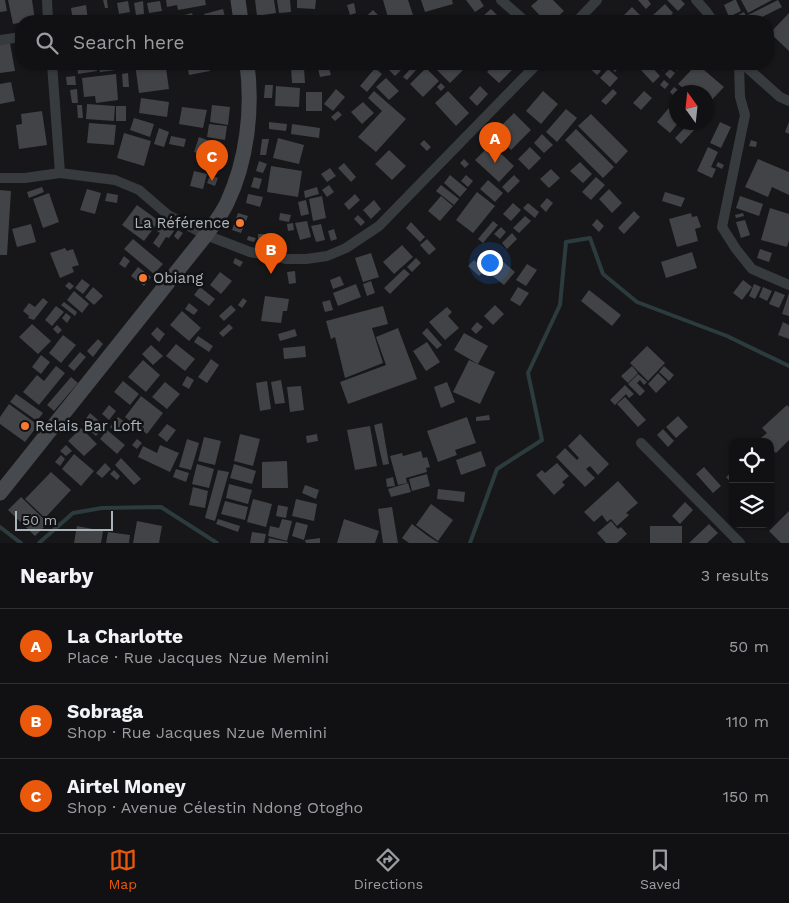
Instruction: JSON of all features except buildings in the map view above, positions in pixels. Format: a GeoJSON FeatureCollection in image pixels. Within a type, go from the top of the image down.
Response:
{"type":"FeatureCollection","features":[{"type":"Feature","properties":{"kind":"main road"},"geometry":{"type":"LineString","coordinates":[[238,0],[240,15]]}},
{"type":"Feature","properties":{"kind":"main road"},"geometry":{"type":"LineString","coordinates":[[1,492],[206,235],[227,204],[239,170],[248,130],[248,70]]}},
{"type":"Feature","properties":{"kind":"street"},"geometry":{"type":"LineString","coordinates":[[47,0],[48,15]]}},
{"type":"Feature","properties":{"kind":"street"},"geometry":{"type":"LineString","coordinates":[[501,0],[518,15]]}},
{"type":"Feature","properties":{"kind":"street"},"geometry":{"type":"LineString","coordinates":[[583,15],[597,0]]}},
{"type":"Feature","properties":{"kind":"street"},"geometry":{"type":"LineString","coordinates":[[696,0],[709,15]]}},
{"type":"Feature","properties":{"kind":"street"},"geometry":{"type":"LineString","coordinates":[[0,40],[15,38]]}},
{"type":"Feature","properties":{"kind":"street"},"geometry":{"type":"LineString","coordinates":[[52,70],[60,173]]}},
{"type":"Feature","properties":{"kind":"street"},"geometry":{"type":"LineString","coordinates":[[0,178],[25,178],[60,173],[115,180],[138,190],[168,215],[206,235],[250,252],[287,259],[326,256],[346,248],[379,226],[531,70]]}},
{"type":"Feature","properties":{"kind":"street"},"geometry":{"type":"LineString","coordinates":[[741,70],[740,97],[745,115],[722,227],[752,269],[789,285]]}},
{"type":"Feature","properties":{"kind":"street"},"geometry":{"type":"LineString","coordinates":[[748,70],[780,97],[789,101]]}},
{"type":"Feature","properties":{"kind":"street"},"geometry":{"type":"LineString","coordinates":[[641,443],[740,543]]}},
{"type":"Feature","properties":{"kind":"waterway"},"geometry":{"type":"LineString","coordinates":[[470,543],[497,469],[542,440],[528,373],[560,305],[566,242],[590,238],[603,274],[637,302],[727,336],[789,366]]}},
{"type":"Feature","properties":{"kind":"waterway"},"geometry":{"type":"LineString","coordinates":[[39,543],[73,513],[102,508],[161,507],[217,543]]}},
{"type":"Feature","properties":{"kind":"waterway"},"geometry":{"type":"LineString","coordinates":[[0,527],[21,543]]}},
{"type":"Feature","properties":{"kind":"place","name":"La Charlotte"},"geometry":{"type":"Point","coordinates":[495,163]}},
{"type":"Feature","properties":{"kind":"place","name":"Airtel Money"},"geometry":{"type":"Point","coordinates":[212,181]}},
{"type":"Feature","properties":{"kind":"place","name":"La Référence"},"geometry":{"type":"Point","coordinates":[240,223]}},
{"type":"Feature","properties":{"kind":"place","name":"Sobraga"},"geometry":{"type":"Point","coordinates":[271,274]}},
{"type":"Feature","properties":{"kind":"place","name":"Obiang"},"geometry":{"type":"Point","coordinates":[143,278]}},
{"type":"Feature","properties":{"kind":"place","name":"Relais Bar Loft"},"geometry":{"type":"Point","coordinates":[25,426]}}]}
